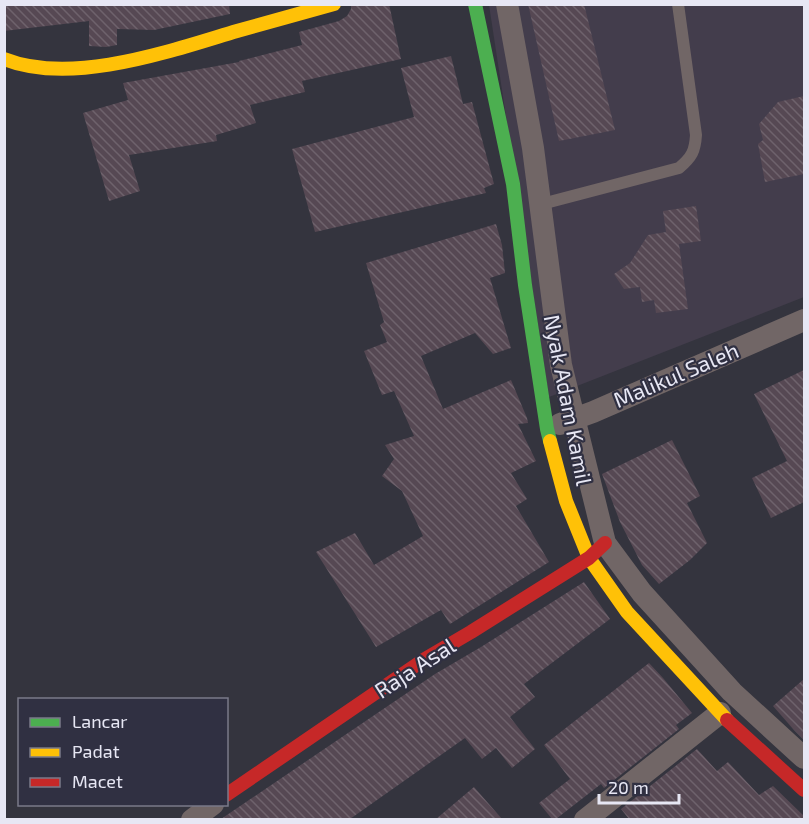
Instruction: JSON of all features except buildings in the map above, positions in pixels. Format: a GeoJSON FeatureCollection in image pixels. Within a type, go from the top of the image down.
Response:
{"type":"FeatureCollection","features":[{"type":"Feature","properties":{"kind":"street"},"geometry":{"type":"LineString","coordinates":[[4,59],[32,68],[70,69],[108,65],[151,57],[334,4]]}},
{"type":"Feature","properties":{"kind":"street","name":"Nyak Adam Kamil"},"geometry":{"type":"LineString","coordinates":[[475,4],[513,184],[525,285],[547,429],[566,501],[597,550],[627,612],[720,713],[804,790]]}},
{"type":"Feature","properties":{"kind":"street"},"geometry":{"type":"LineString","coordinates":[[507,4],[533,148],[561,365],[597,550],[642,593],[732,692],[804,758]]}},
{"type":"Feature","properties":{"kind":"street","name":"Malikul Saleh"},"geometry":{"type":"LineString","coordinates":[[547,429],[592,412],[804,320]]}},
{"type":"Feature","properties":{"kind":"street","name":"Raja Asal"},"geometry":{"type":"LineString","coordinates":[[228,794],[425,659],[471,632],[597,550]]}},
{"type":"Feature","properties":{"kind":"street"},"geometry":{"type":"LineString","coordinates":[[669,657],[687,643]]}},
{"type":"Feature","properties":{"kind":"street"},"geometry":{"type":"LineString","coordinates":[[585,819],[720,713]]}},
{"type":"Feature","properties":{"kind":"street"},"geometry":{"type":"LineString","coordinates":[[192,819],[210,806]]}},
{"type":"Feature","properties":{"kind":"lane"},"geometry":{"type":"LineString","coordinates":[[515,206],[540,205],[679,168],[689,160],[695,149],[696,135],[678,4]]}},
{"type":"Feature","properties":{"kind":"shaded area"},"geometry":{"type":"Polygon","coordinates":[[[489,5],[804,5],[804,297],[549,397],[489,5]]]}},
{"type":"Feature","properties":{"kind":"traffic: fast"},"geometry":{"type":"LineString","coordinates":[[475,4],[513,184],[525,285],[550,441]]}},
{"type":"Feature","properties":{"kind":"traffic: slow"},"geometry":{"type":"LineString","coordinates":[[4,59],[31,66],[60,69],[121,63],[182,48],[334,4]]}},
{"type":"Feature","properties":{"kind":"traffic: slow"},"geometry":{"type":"LineString","coordinates":[[550,441],[566,501],[589,558],[627,612],[727,720]]}},
{"type":"Feature","properties":{"kind":"traffic: jam"},"geometry":{"type":"LineString","coordinates":[[228,794],[425,659],[589,558],[605,543]]}},
{"type":"Feature","properties":{"kind":"traffic: jam"},"geometry":{"type":"LineString","coordinates":[[727,720],[804,790]]}}]}
